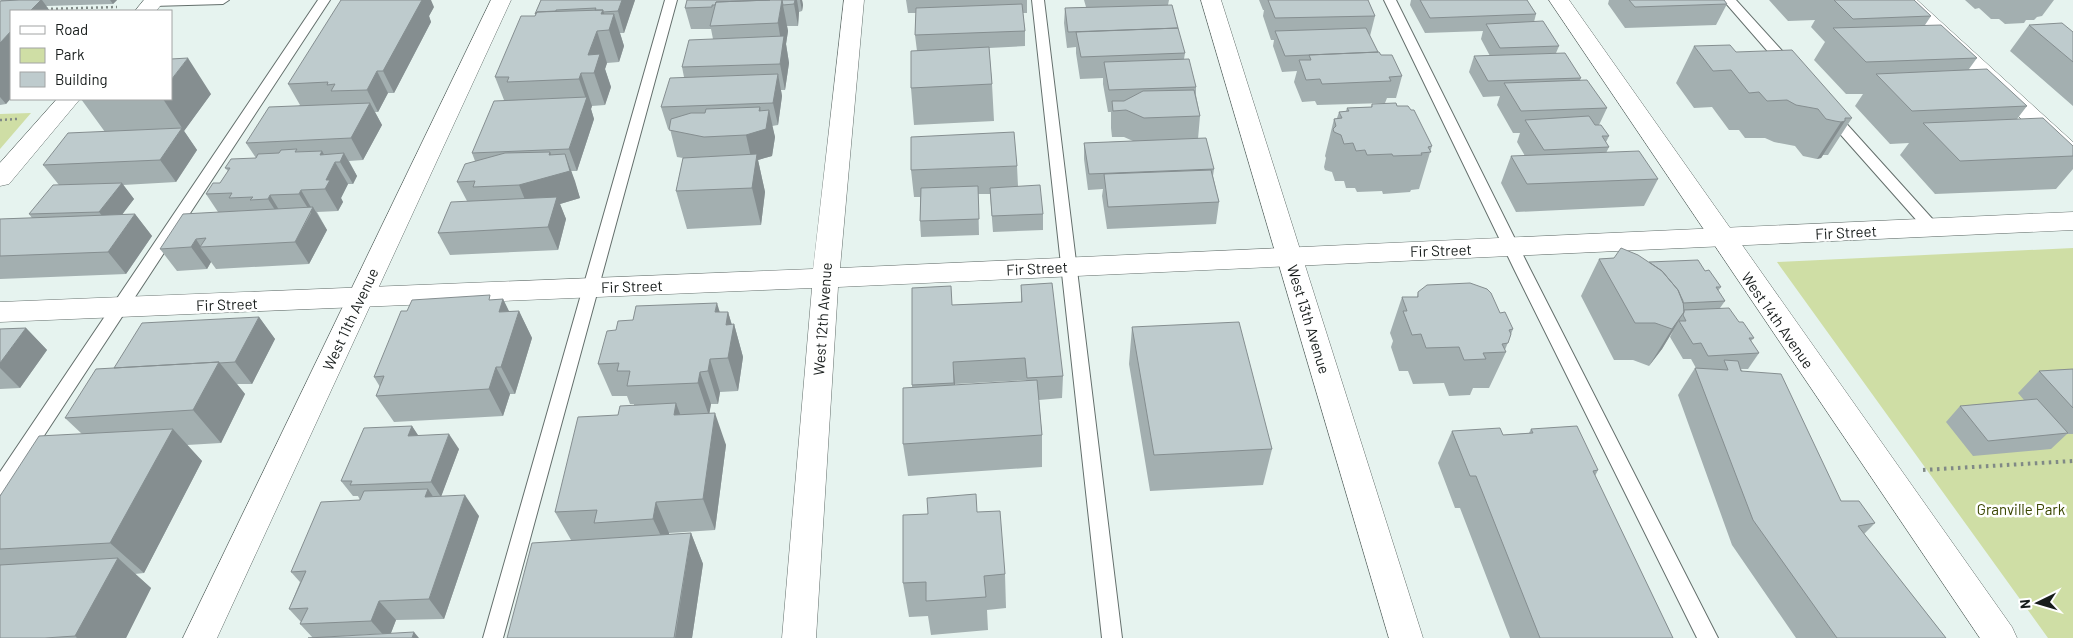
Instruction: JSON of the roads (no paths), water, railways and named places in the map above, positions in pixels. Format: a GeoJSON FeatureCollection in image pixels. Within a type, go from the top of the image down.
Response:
{"type":"FeatureCollection","features":[{"type":"Feature","properties":{"kind":"street","name":"West 11th Avenue"},"geometry":{"type":"LineString","coordinates":[[200,638],[501,0]]}},
{"type":"Feature","properties":{"kind":"street","name":"West 12th Avenue"},"geometry":{"type":"LineString","coordinates":[[799,638],[825,278],[854,0]]}},
{"type":"Feature","properties":{"kind":"street","name":"West 13th Avenue"},"geometry":{"type":"LineString","coordinates":[[1211,0],[1406,638]]}},
{"type":"Feature","properties":{"kind":"street","name":"West 14th Avenue"},"geometry":{"type":"LineString","coordinates":[[1558,0],[2000,638]]}},
{"type":"Feature","properties":{"kind":"street"},"geometry":{"type":"LineString","coordinates":[[1905,0],[2073,155]]}},
{"type":"Feature","properties":{"kind":"street"},"geometry":{"type":"LineString","coordinates":[[0,178],[69,100]]}},
{"type":"Feature","properties":{"kind":"street","name":"Fir Street"},"geometry":{"type":"LineString","coordinates":[[0,312],[825,278],[2073,221]]}},
{"type":"Feature","properties":{"kind":"lane"},"geometry":{"type":"LineString","coordinates":[[151,4],[223,0]]}},
{"type":"Feature","properties":{"kind":"lane"},"geometry":{"type":"LineString","coordinates":[[0,487],[324,0]]}},
{"type":"Feature","properties":{"kind":"lane"},"geometry":{"type":"LineString","coordinates":[[493,638],[671,0]]}},
{"type":"Feature","properties":{"kind":"lane"},"geometry":{"type":"LineString","coordinates":[[1038,0],[1112,638]]}},
{"type":"Feature","properties":{"kind":"lane"},"geometry":{"type":"LineString","coordinates":[[1390,0],[1511,247],[1708,638]]}},
{"type":"Feature","properties":{"kind":"lane"},"geometry":{"type":"LineString","coordinates":[[1729,0],[1799,78]]}},
{"type":"Feature","properties":{"kind":"lane"},"geometry":{"type":"LineString","coordinates":[[1819,101],[1932,228]]}},
{"type":"Feature","properties":{"kind":"park label","name":"Granville Park"},"geometry":{"type":"Point","coordinates":[2021,509]}}]}
